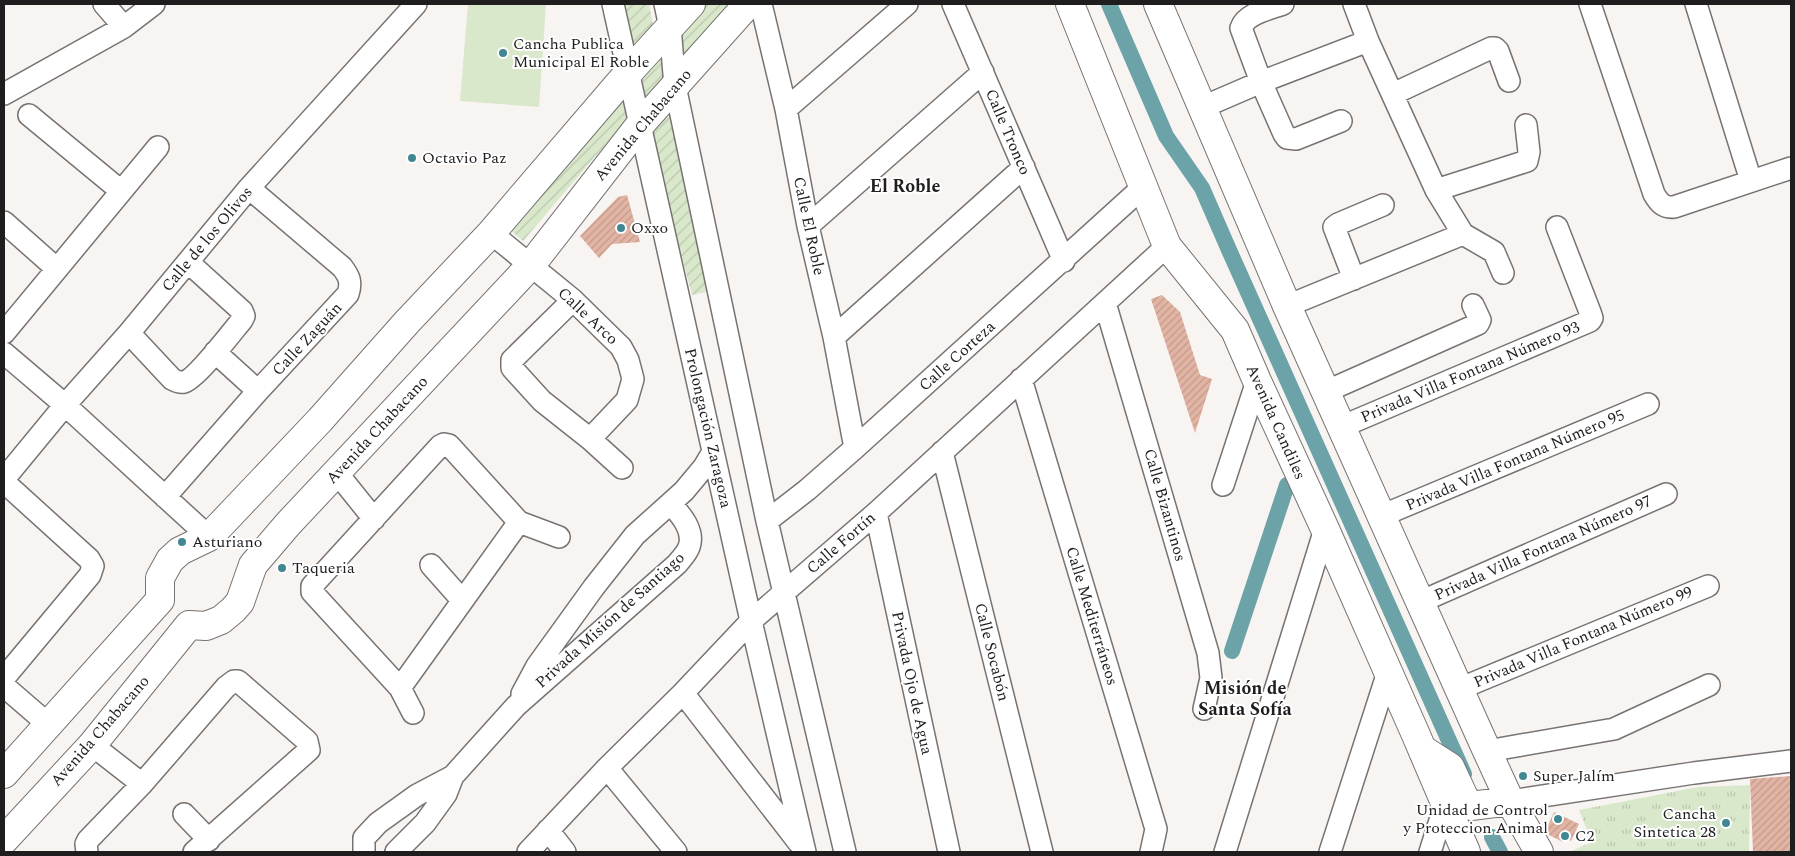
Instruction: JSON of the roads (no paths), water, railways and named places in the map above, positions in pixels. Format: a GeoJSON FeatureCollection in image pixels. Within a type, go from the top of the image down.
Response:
{"type":"FeatureCollection","features":[{"type":"Feature","properties":{"kind":"main road"},"geometry":{"type":"LineString","coordinates":[[189,625],[170,613],[160,600],[160,578],[170,560],[180,551],[209,537],[320,420],[407,322],[491,233],[628,73],[667,15],[691,4]]}},
{"type":"Feature","properties":{"kind":"main road","name":"Avenida Chabacano"},"geometry":{"type":"LineString","coordinates":[[4,840],[92,745],[189,625],[206,626],[221,620],[233,610],[240,602],[254,565],[288,524],[338,473],[531,265],[640,126],[748,4]]}},
{"type":"Feature","properties":{"kind":"main road","name":"Avenida Candiles"},"geometry":{"type":"LineString","coordinates":[[1070,4],[1167,246],[1236,330],[1466,852]]}},
{"type":"Feature","properties":{"kind":"main road"},"geometry":{"type":"LineString","coordinates":[[1082,4],[1085,40]]}},
{"type":"Feature","properties":{"kind":"main road"},"geometry":{"type":"LineString","coordinates":[[1156,5],[1325,392],[1487,751],[1510,801],[1539,852]]}},
{"type":"Feature","properties":{"kind":"main road"},"geometry":{"type":"LineString","coordinates":[[4,774],[160,600]]}},
{"type":"Feature","properties":{"kind":"main road"},"geometry":{"type":"LineString","coordinates":[[1422,749],[1450,767],[1464,798],[1472,806],[1510,801]]}},
{"type":"Feature","properties":{"kind":"main road"},"geometry":{"type":"LineString","coordinates":[[1485,852],[1477,836],[1475,823],[1484,813],[1510,801]]}},
{"type":"Feature","properties":{"kind":"street"},"geometry":{"type":"LineString","coordinates":[[104,4],[124,27]]}},
{"type":"Feature","properties":{"kind":"street"},"geometry":{"type":"LineString","coordinates":[[4,94],[124,27],[154,4]]}},
{"type":"Feature","properties":{"kind":"street","name":"Calle de los Olivos"},"geometry":{"type":"LineString","coordinates":[[4,480],[249,188],[416,4]]}},
{"type":"Feature","properties":{"kind":"street","name":"Prolongación Zaragoza"},"geometry":{"type":"LineString","coordinates":[[613,4],[804,851]]}},
{"type":"Feature","properties":{"kind":"street","name":"Calle El Roble"},"geometry":{"type":"LineString","coordinates":[[761,4],[786,109],[808,226],[834,337],[855,448]]}},
{"type":"Feature","properties":{"kind":"street"},"geometry":{"type":"LineString","coordinates":[[786,109],[907,4]]}},
{"type":"Feature","properties":{"kind":"street","name":"Calle Tronco"},"geometry":{"type":"LineString","coordinates":[[953,4],[1064,261]]}},
{"type":"Feature","properties":{"kind":"street"},"geometry":{"type":"LineString","coordinates":[[1283,4],[1248,18],[1241,28],[1261,82],[1284,134],[1287,138],[1296,139],[1341,121]]}},
{"type":"Feature","properties":{"kind":"street"},"geometry":{"type":"LineString","coordinates":[[1354,4],[1368,41],[1436,190],[1463,234],[1494,252],[1503,273]]}},
{"type":"Feature","properties":{"kind":"street"},"geometry":{"type":"LineString","coordinates":[[1590,4],[1654,194],[1662,205],[1674,207],[1791,168]]}},
{"type":"Feature","properties":{"kind":"street"},"geometry":{"type":"LineString","coordinates":[[1696,4],[1751,182]]}},
{"type":"Feature","properties":{"kind":"street"},"geometry":{"type":"LineString","coordinates":[[667,15],[675,86],[767,521],[845,852]]}},
{"type":"Feature","properties":{"kind":"street"},"geometry":{"type":"LineString","coordinates":[[1202,107],[1368,41]]}},
{"type":"Feature","properties":{"kind":"street"},"geometry":{"type":"LineString","coordinates":[[1393,94],[1491,48],[1498,51],[1509,81]]}},
{"type":"Feature","properties":{"kind":"street"},"geometry":{"type":"LineString","coordinates":[[808,226],[982,72]]}},
{"type":"Feature","properties":{"kind":"street"},"geometry":{"type":"LineString","coordinates":[[29,115],[121,191]]}},
{"type":"Feature","properties":{"kind":"street"},"geometry":{"type":"LineString","coordinates":[[1436,190],[1525,162],[1529,152],[1526,125]]}},
{"type":"Feature","properties":{"kind":"street"},"geometry":{"type":"LineString","coordinates":[[4,333],[158,147]]}},
{"type":"Feature","properties":{"kind":"street"},"geometry":{"type":"LineString","coordinates":[[834,337],[1024,167]]}},
{"type":"Feature","properties":{"kind":"street","name":"Calle Zaguán"},"geometry":{"type":"LineString","coordinates":[[165,497],[258,391],[348,294],[350,281],[342,267],[249,188]]}},
{"type":"Feature","properties":{"kind":"street","name":"Calle Corteza"},"geometry":{"type":"LineString","coordinates":[[767,521],[807,490],[855,448],[1143,188]]}},
{"type":"Feature","properties":{"kind":"street"},"geometry":{"type":"LineString","coordinates":[[1354,279],[1334,227],[1383,205]]}},
{"type":"Feature","properties":{"kind":"street"},"geometry":{"type":"LineString","coordinates":[[4,222],[57,269]]}},
{"type":"Feature","properties":{"kind":"street","name":"Privada Villa Fontana Número 93"},"geometry":{"type":"LineString","coordinates":[[1341,427],[1590,321],[1592,318],[1590,312],[1557,227]]}},
{"type":"Feature","properties":{"kind":"street","name":"Calle Arco"},"geometry":{"type":"LineString","coordinates":[[491,233],[574,300],[621,347],[628,360],[633,379],[627,400],[590,439]]}},
{"type":"Feature","properties":{"kind":"street"},"geometry":{"type":"LineString","coordinates":[[1287,306],[1463,234]]}},
{"type":"Feature","properties":{"kind":"street","name":"Calle Fortín"},"geometry":{"type":"LineString","coordinates":[[528,852],[607,768],[683,694],[751,621],[876,513],[1167,246]]}},
{"type":"Feature","properties":{"kind":"street"},"geometry":{"type":"LineString","coordinates":[[129,333],[172,378],[178,382],[184,382],[190,379],[243,319],[242,311],[188,262]]}},
{"type":"Feature","properties":{"kind":"street"},"geometry":{"type":"LineString","coordinates":[[574,300],[512,360],[512,368],[542,401],[590,439],[622,468]]}},
{"type":"Feature","properties":{"kind":"street","name":"Calle Bizantinos"},"geometry":{"type":"LineString","coordinates":[[1105,303],[1208,653],[1211,678],[1204,709]]}},
{"type":"Feature","properties":{"kind":"street"},"geometry":{"type":"LineString","coordinates":[[1325,392],[1478,324],[1480,320],[1473,305]]}},
{"type":"Feature","properties":{"kind":"street"},"geometry":{"type":"LineString","coordinates":[[215,352],[258,391]]}},
{"type":"Feature","properties":{"kind":"street"},"geometry":{"type":"LineString","coordinates":[[4,353],[65,405],[209,537]]}},
{"type":"Feature","properties":{"kind":"street","name":"Calle Mediterráneos"},"geometry":{"type":"LineString","coordinates":[[1021,379],[1156,829],[1151,852]]}},
{"type":"Feature","properties":{"kind":"street"},"geometry":{"type":"LineString","coordinates":[[1223,485],[1257,381]]}},
{"type":"Feature","properties":{"kind":"street","name":"Privada Villa Fontana Número 95"},"geometry":{"type":"LineString","coordinates":[[1381,516],[1648,404]]}},
{"type":"Feature","properties":{"kind":"street"},"geometry":{"type":"LineString","coordinates":[[413,713],[400,688],[312,592],[312,586],[440,446],[444,444],[449,445],[519,522],[559,537]]}},
{"type":"Feature","properties":{"kind":"street","name":"Privada Misión de Santiago"},"geometry":{"type":"LineString","coordinates":[[516,706],[537,666],[594,587],[635,535],[671,504],[704,467],[713,452]]}},
{"type":"Feature","properties":{"kind":"street","name":"Calle Socabón"},"geometry":{"type":"LineString","coordinates":[[942,452],[1042,852]]}},
{"type":"Feature","properties":{"kind":"street"},"geometry":{"type":"LineString","coordinates":[[338,473],[374,519]]}},
{"type":"Feature","properties":{"kind":"street"},"geometry":{"type":"LineString","coordinates":[[4,480],[89,560],[93,566],[90,575],[4,678]]}},
{"type":"Feature","properties":{"kind":"street","name":"Privada Villa Fontana Número 97"},"geometry":{"type":"LineString","coordinates":[[1420,602],[1666,494]]}},
{"type":"Feature","properties":{"kind":"street","name":"Privada Misión de Santiago"},"geometry":{"type":"LineString","coordinates":[[396,852],[425,823],[446,794],[453,776],[516,706],[677,564],[689,548],[690,540],[684,518],[671,504]]}},
{"type":"Feature","properties":{"kind":"street","name":"Privada Ojo de Agua"},"geometry":{"type":"LineString","coordinates":[[876,513],[949,852]]}},
{"type":"Feature","properties":{"kind":"street"},"geometry":{"type":"LineString","coordinates":[[400,688],[519,522]]}},
{"type":"Feature","properties":{"kind":"street"},"geometry":{"type":"LineString","coordinates":[[1225,852],[1325,529]]}},
{"type":"Feature","properties":{"kind":"street"},"geometry":{"type":"LineString","coordinates":[[431,565],[462,600]]}},
{"type":"Feature","properties":{"kind":"street","name":"Privada Villa Fontana Número 99"},"geometry":{"type":"LineString","coordinates":[[1459,689],[1708,586]]}},
{"type":"Feature","properties":{"kind":"street"},"geometry":{"type":"LineString","coordinates":[[1330,852],[1388,672]]}},
{"type":"Feature","properties":{"kind":"street"},"geometry":{"type":"LineString","coordinates":[[86,850],[88,840],[142,784],[226,687],[234,681],[241,683],[307,742],[308,752],[201,846],[184,814]]}},
{"type":"Feature","properties":{"kind":"street"},"geometry":{"type":"LineString","coordinates":[[1487,751],[1614,729],[1709,685]]}},
{"type":"Feature","properties":{"kind":"street"},"geometry":{"type":"LineString","coordinates":[[4,686],[49,725]]}},
{"type":"Feature","properties":{"kind":"street"},"geometry":{"type":"LineString","coordinates":[[683,694],[804,851]]}},
{"type":"Feature","properties":{"kind":"street"},"geometry":{"type":"LineString","coordinates":[[92,745],[142,784]]}},
{"type":"Feature","properties":{"kind":"street"},"geometry":{"type":"LineString","coordinates":[[1510,801],[1791,761]]}},
{"type":"Feature","properties":{"kind":"street"},"geometry":{"type":"LineString","coordinates":[[607,768],[676,852]]}},
{"type":"Feature","properties":{"kind":"street","name":"Privada Misión de Santiago"},"geometry":{"type":"LineString","coordinates":[[364,852],[364,838],[378,822],[416,795],[453,776]]}},
{"type":"Feature","properties":{"kind":"street"},"geometry":{"type":"LineString","coordinates":[[1430,852],[1445,804]]}},
{"type":"Feature","properties":{"kind":"street"},"geometry":{"type":"LineString","coordinates":[[548,830],[565,852]]}},
{"type":"Feature","properties":{"kind":"waterway"},"geometry":{"type":"LineString","coordinates":[[1109,4],[1166,136],[1202,188],[1464,774]]}},
{"type":"Feature","properties":{"kind":"waterway"},"geometry":{"type":"LineString","coordinates":[[1232,651],[1287,485]]}},
{"type":"Feature","properties":{"kind":"waterway"},"geometry":{"type":"LineString","coordinates":[[1492,837],[1500,852]]}},
{"type":"Feature","properties":{"kind":"place","name":"Cancha Publica Municipal El Roble"},"geometry":{"type":"Point","coordinates":[503,53]}},
{"type":"Feature","properties":{"kind":"place","name":"Octavio Paz"},"geometry":{"type":"Point","coordinates":[412,158]}},
{"type":"Feature","properties":{"kind":"place","name":"Oxxo"},"geometry":{"type":"Point","coordinates":[621,228]}},
{"type":"Feature","properties":{"kind":"place","name":"Asturiano"},"geometry":{"type":"Point","coordinates":[182,542]}},
{"type":"Feature","properties":{"kind":"place","name":"Taqueria"},"geometry":{"type":"Point","coordinates":[282,568]}},
{"type":"Feature","properties":{"kind":"place","name":"Super Jalím"},"geometry":{"type":"Point","coordinates":[1523,776]}},
{"type":"Feature","properties":{"kind":"place","name":"Unidad de Control y Proteccion Animal"},"geometry":{"type":"Point","coordinates":[1558,819]}},
{"type":"Feature","properties":{"kind":"place","name":"Cancha Sintetica 28"},"geometry":{"type":"Point","coordinates":[1726,823]}},
{"type":"Feature","properties":{"kind":"place","name":"C2"},"geometry":{"type":"Point","coordinates":[1565,836]}},
{"type":"Feature","properties":{"kind":"district","name":"El Roble"},"geometry":{"type":"Point","coordinates":[905,186]}},
{"type":"Feature","properties":{"kind":"district","name":"Misión de Santa Sofía"},"geometry":{"type":"Point","coordinates":[1245,698]}}]}
